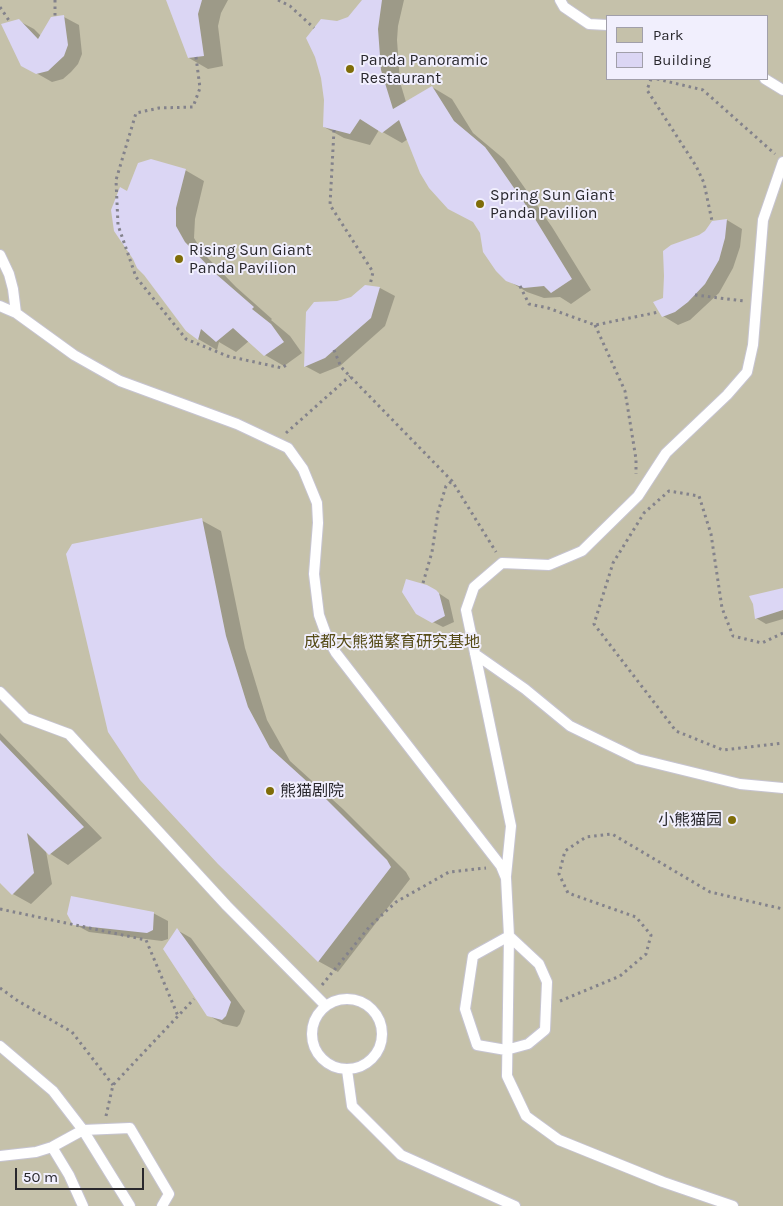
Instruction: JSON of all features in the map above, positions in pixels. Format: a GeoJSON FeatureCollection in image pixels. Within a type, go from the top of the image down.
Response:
{"type":"FeatureCollection","features":[{"type":"Feature","properties":{"kind":"lane"},"geometry":{"type":"LineString","coordinates":[[560,0],[564,7],[589,24],[606,25]]}},
{"type":"Feature","properties":{"kind":"lane"},"geometry":{"type":"LineString","coordinates":[[767,80],[783,90]]}},
{"type":"Feature","properties":{"kind":"lane"},"geometry":{"type":"LineString","coordinates":[[734,1206],[663,1182],[559,1140],[526,1116],[507,1076],[509,936],[506,878],[511,826],[466,610],[474,587],[502,563],[549,565],[582,551],[638,496],[666,453],[728,395],[747,372],[753,345],[763,220],[779,159]]}},
{"type":"Feature","properties":{"kind":"lane"},"geometry":{"type":"LineString","coordinates":[[0,255],[11,282],[16,303],[16,313]]}},
{"type":"Feature","properties":{"kind":"lane"},"geometry":{"type":"LineString","coordinates":[[0,306],[16,313],[74,355],[120,382],[238,424],[288,448],[303,469],[317,503],[318,523],[315,582],[319,615],[327,637],[336,653],[501,866],[506,878]]}},
{"type":"Feature","properties":{"kind":"lane"},"geometry":{"type":"LineString","coordinates":[[475,654],[525,689],[570,726],[638,759],[740,784],[783,788]]}},
{"type":"Feature","properties":{"kind":"lane"},"geometry":{"type":"LineString","coordinates":[[0,692],[26,718],[70,734],[227,906],[326,1006]]}},
{"type":"Feature","properties":{"kind":"lane"},"geometry":{"type":"LineString","coordinates":[[509,936],[539,964],[548,982],[544,1030],[528,1044],[506,1050],[477,1045],[465,1009],[473,956],[509,936]]}},
{"type":"Feature","properties":{"kind":"lane"},"geometry":{"type":"LineString","coordinates":[[344,999],[356,1000],[370,1008],[380,1022],[382,1033],[376,1054],[358,1068],[347,1070],[325,1063],[317,1054],[312,1043],[312,1030],[315,1019],[326,1006],[332,1002],[344,999]]}},
{"type":"Feature","properties":{"kind":"lane"},"geometry":{"type":"LineString","coordinates":[[0,1046],[53,1091],[83,1130],[130,1206]]}},
{"type":"Feature","properties":{"kind":"lane"},"geometry":{"type":"LineString","coordinates":[[347,1070],[352,1106],[402,1155],[515,1206]]}},
{"type":"Feature","properties":{"kind":"lane"},"geometry":{"type":"LineString","coordinates":[[0,1156],[36,1152],[52,1147],[83,1130],[130,1128],[169,1194],[162,1206]]}},
{"type":"Feature","properties":{"kind":"lane"},"geometry":{"type":"LineString","coordinates":[[52,1147],[69,1175],[83,1206]]}},
{"type":"Feature","properties":{"kind":"path"},"geometry":{"type":"LineString","coordinates":[[55,0],[55,16]]}},
{"type":"Feature","properties":{"kind":"path"},"geometry":{"type":"LineString","coordinates":[[278,0],[290,6],[314,28]]}},
{"type":"Feature","properties":{"kind":"path"},"geometry":{"type":"LineString","coordinates":[[0,7],[10,22]]}},
{"type":"Feature","properties":{"kind":"path"},"geometry":{"type":"LineString","coordinates":[[196,57],[200,88],[193,106],[158,108],[136,113],[116,180],[118,225],[136,277],[186,339],[227,356],[282,368],[289,363]]}},
{"type":"Feature","properties":{"kind":"path"},"geometry":{"type":"LineString","coordinates":[[651,80],[647,90],[696,166],[704,183],[712,221]]}},
{"type":"Feature","properties":{"kind":"path"},"geometry":{"type":"LineString","coordinates":[[661,80],[703,90],[779,159]]}},
{"type":"Feature","properties":{"kind":"path"},"geometry":{"type":"LineString","coordinates":[[334,130],[330,205],[373,272],[370,285]]}},
{"type":"Feature","properties":{"kind":"path"},"geometry":{"type":"LineString","coordinates":[[520,286],[529,304],[548,308],[595,325],[659,312]]}},
{"type":"Feature","properties":{"kind":"path"},"geometry":{"type":"LineString","coordinates":[[695,295],[757,302]]}},
{"type":"Feature","properties":{"kind":"path"},"geometry":{"type":"LineString","coordinates":[[595,325],[625,391],[636,459],[636,479]]}},
{"type":"Feature","properties":{"kind":"path"},"geometry":{"type":"LineString","coordinates":[[334,350],[341,367],[452,481],[502,563]]}},
{"type":"Feature","properties":{"kind":"path"},"geometry":{"type":"LineString","coordinates":[[276,442],[350,376]]}},
{"type":"Feature","properties":{"kind":"path"},"geometry":{"type":"LineString","coordinates":[[423,584],[432,552],[438,512],[446,486],[452,481]]}},
{"type":"Feature","properties":{"kind":"path"},"geometry":{"type":"LineString","coordinates":[[783,632],[762,643],[733,636],[722,608],[711,534],[699,496],[669,490],[644,513],[613,563],[594,624],[676,731],[723,750],[783,744]]}},
{"type":"Feature","properties":{"kind":"path"},"geometry":{"type":"LineString","coordinates":[[546,1008],[620,976],[646,954],[651,935],[636,917],[568,893],[559,874],[566,851],[586,837],[612,834],[710,892],[783,909]]}},
{"type":"Feature","properties":{"kind":"path"},"geometry":{"type":"LineString","coordinates":[[315,994],[370,926],[396,902],[449,872],[501,866]]}},
{"type":"Feature","properties":{"kind":"path"},"geometry":{"type":"LineString","coordinates":[[0,909],[146,940],[178,1016]]}},
{"type":"Feature","properties":{"kind":"path"},"geometry":{"type":"LineString","coordinates":[[0,988],[18,1001],[72,1032],[113,1085]]}},
{"type":"Feature","properties":{"kind":"path"},"geometry":{"type":"LineString","coordinates":[[103,1129],[113,1085],[194,999]]}},
{"type":"Feature","properties":{"kind":"green space","name":"成都大熊猫繁育研究基地"},"geometry":{"type":"Polygon","coordinates":[[[0,0],[783,0],[783,1206],[0,1206],[0,0]]]}},
{"type":"Feature","properties":{"kind":"building"},"geometry":{"type":"Polygon","coordinates":[[[166,0],[202,0],[198,14],[204,56],[188,58],[166,0]]]}},
{"type":"Feature","properties":{"kind":"building"},"geometry":{"type":"Polygon","coordinates":[[[362,0],[382,0],[378,29],[381,70],[393,109],[432,86],[454,121],[485,147],[496,162],[532,214],[572,279],[551,293],[544,286],[524,288],[506,281],[496,271],[483,252],[480,233],[473,222],[448,209],[429,188],[420,173],[399,120],[382,133],[360,119],[350,134],[323,127],[324,100],[321,78],[315,57],[306,38],[321,19],[337,21],[348,17],[362,0]]]}},
{"type":"Feature","properties":{"kind":"building"},"geometry":{"type":"Polygon","coordinates":[[[64,15],[68,45],[64,56],[48,71],[36,74],[21,66],[1,24],[19,19],[38,39],[51,17],[64,15]]]}},
{"type":"Feature","properties":{"kind":"building"},"geometry":{"type":"Polygon","coordinates":[[[151,159],[186,169],[176,208],[176,226],[185,242],[216,274],[254,307],[252,309],[271,324],[284,342],[264,356],[233,328],[216,342],[201,329],[198,340],[186,331],[137,268],[114,231],[111,210],[120,187],[127,191],[138,163],[151,159]]]}},
{"type":"Feature","properties":{"kind":"building"},"geometry":{"type":"Polygon","coordinates":[[[727,219],[725,238],[719,260],[705,284],[688,302],[675,312],[662,317],[653,302],[663,298],[663,251],[671,245],[699,235],[705,231],[712,221],[727,219]]]}},
{"type":"Feature","properties":{"kind":"building"},"geometry":{"type":"Polygon","coordinates":[[[365,285],[380,287],[371,318],[325,358],[304,367],[306,312],[314,302],[337,301],[351,297],[365,285]]]}},
{"type":"Feature","properties":{"kind":"building"},"geometry":{"type":"Polygon","coordinates":[[[202,518],[226,636],[248,707],[270,748],[323,796],[387,860],[391,867],[318,962],[218,864],[140,780],[108,732],[66,554],[72,544],[202,518]]]}},
{"type":"Feature","properties":{"kind":"building"},"geometry":{"type":"Polygon","coordinates":[[[406,579],[427,585],[436,590],[439,593],[445,616],[432,623],[416,614],[402,592],[406,579]]]}},
{"type":"Feature","properties":{"kind":"building"},"geometry":{"type":"Polygon","coordinates":[[[783,588],[783,610],[755,619],[753,604],[749,596],[783,588]]]}},
{"type":"Feature","properties":{"kind":"building"},"geometry":{"type":"Polygon","coordinates":[[[0,740],[84,827],[49,855],[27,833],[34,873],[12,895],[0,883],[0,740]]]}},
{"type":"Feature","properties":{"kind":"building"},"geometry":{"type":"Polygon","coordinates":[[[71,896],[154,912],[153,930],[147,933],[73,925],[67,914],[71,896]]]}},
{"type":"Feature","properties":{"kind":"building"},"geometry":{"type":"Polygon","coordinates":[[[177,928],[231,1002],[226,1016],[222,1020],[207,1016],[163,949],[177,928]]]}},
{"type":"Feature","properties":{"kind":"place","name":"Panda Panoramic Restaurant"},"geometry":{"type":"Point","coordinates":[350,69]}},
{"type":"Feature","properties":{"kind":"place","name":"Spring Sun Giant Panda Pavilion"},"geometry":{"type":"Point","coordinates":[480,204]}},
{"type":"Feature","properties":{"kind":"place","name":"Rising Sun Giant Panda Pavilion"},"geometry":{"type":"Point","coordinates":[179,259]}},
{"type":"Feature","properties":{"kind":"place","name":"熊猫剧院"},"geometry":{"type":"Point","coordinates":[270,791]}},
{"type":"Feature","properties":{"kind":"place","name":"小熊猫园"},"geometry":{"type":"Point","coordinates":[732,820]}}]}
